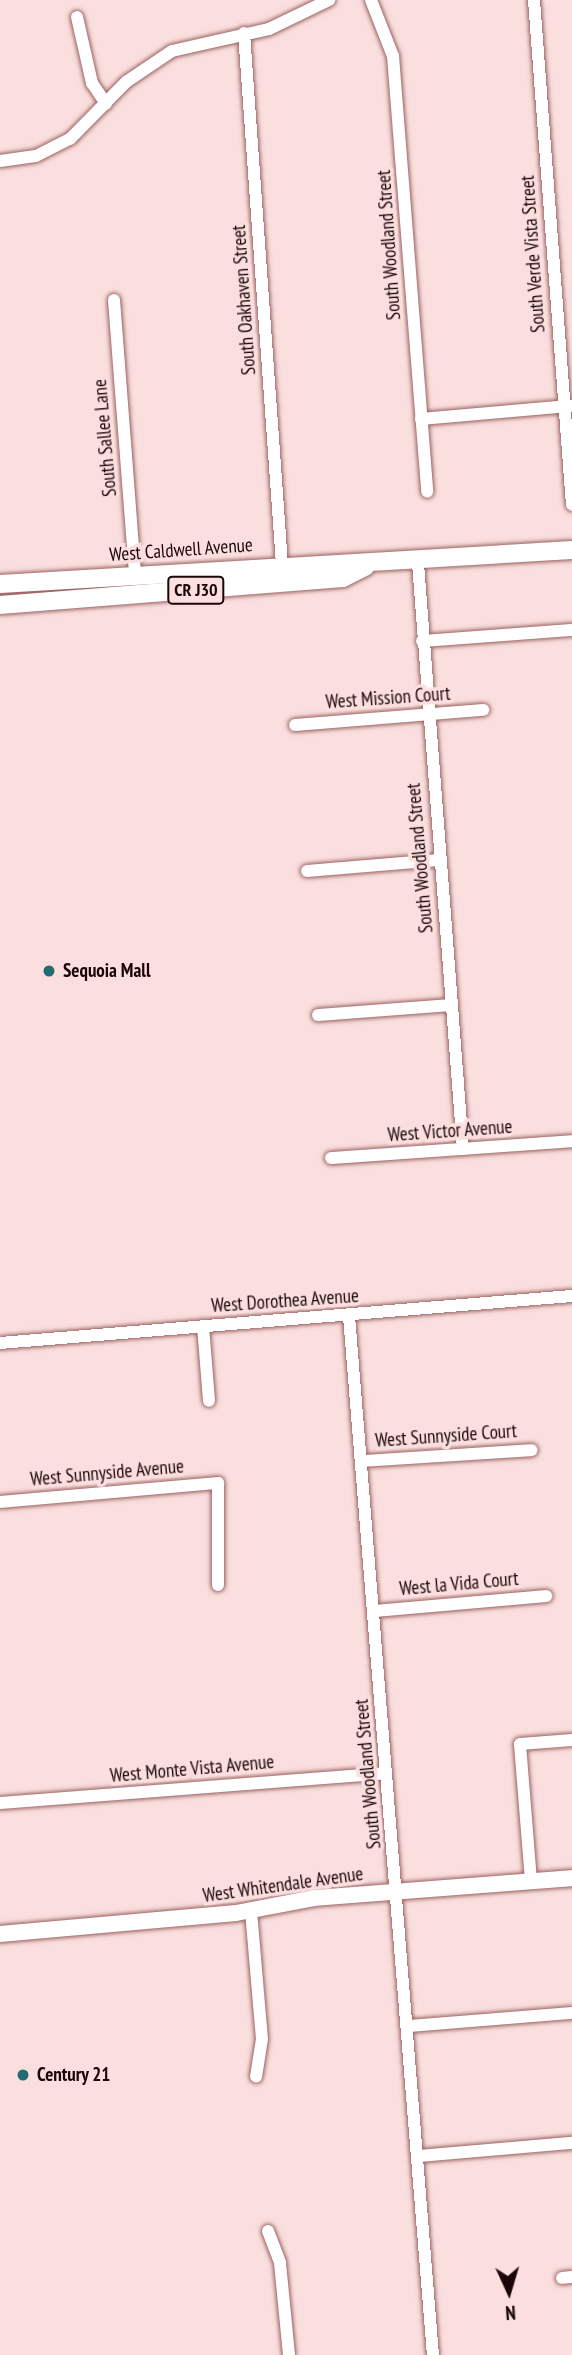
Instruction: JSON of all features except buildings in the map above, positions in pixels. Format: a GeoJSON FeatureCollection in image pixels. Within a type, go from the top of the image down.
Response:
{"type":"FeatureCollection","features":[{"type":"Feature","properties":{"kind":"main road","name":"West Caldwell Avenue"},"geometry":{"type":"LineString","coordinates":[[0,584],[342,560],[365,567],[572,550]]}},
{"type":"Feature","properties":{"kind":"main road"},"geometry":{"type":"LineString","coordinates":[[166,592],[191,582],[273,575],[282,564]]}},
{"type":"Feature","properties":{"kind":"main road","name":"West Caldwell Avenue"},"geometry":{"type":"LineString","coordinates":[[0,605],[342,578],[365,567]]}},
{"type":"Feature","properties":{"kind":"street"},"geometry":{"type":"LineString","coordinates":[[0,161],[51,150],[106,104],[145,66],[172,51],[301,18],[329,0]]}},
{"type":"Feature","properties":{"kind":"street","name":"South Woodland Street"},"geometry":{"type":"LineString","coordinates":[[371,0],[393,56],[427,492]]}},
{"type":"Feature","properties":{"kind":"street","name":"South Verde Vista Street"},"geometry":{"type":"LineString","coordinates":[[534,0],[568,407],[572,505]]}},
{"type":"Feature","properties":{"kind":"street"},"geometry":{"type":"LineString","coordinates":[[76,17],[92,83],[106,104]]}},
{"type":"Feature","properties":{"kind":"street","name":"South Oakhaven Street"},"geometry":{"type":"LineString","coordinates":[[244,33],[282,564]]}},
{"type":"Feature","properties":{"kind":"street","name":"South Sallee Lane"},"geometry":{"type":"LineString","coordinates":[[114,300],[135,573]]}},
{"type":"Feature","properties":{"kind":"street"},"geometry":{"type":"LineString","coordinates":[[421,419],[568,407]]}},
{"type":"Feature","properties":{"kind":"street","name":"South Woodland Street"},"geometry":{"type":"LineString","coordinates":[[418,563],[463,1149]]}},
{"type":"Feature","properties":{"kind":"street"},"geometry":{"type":"LineString","coordinates":[[422,642],[572,630]]}},
{"type":"Feature","properties":{"kind":"street","name":"West Mission Court"},"geometry":{"type":"LineString","coordinates":[[295,724],[483,710]]}},
{"type":"Feature","properties":{"kind":"street"},"geometry":{"type":"LineString","coordinates":[[307,871],[439,860]]}},
{"type":"Feature","properties":{"kind":"street"},"geometry":{"type":"LineString","coordinates":[[318,1015],[452,1005]]}},
{"type":"Feature","properties":{"kind":"street","name":"West Victor Avenue"},"geometry":{"type":"LineString","coordinates":[[331,1158],[572,1141]]}},
{"type":"Feature","properties":{"kind":"street","name":"West Dorothea Avenue"},"geometry":{"type":"LineString","coordinates":[[0,1343],[572,1296]]}},
{"type":"Feature","properties":{"kind":"street","name":"South Woodland Street"},"geometry":{"type":"LineString","coordinates":[[349,1315],[363,1461],[433,2355]]}},
{"type":"Feature","properties":{"kind":"street"},"geometry":{"type":"LineString","coordinates":[[203,1326],[209,1401]]}},
{"type":"Feature","properties":{"kind":"street","name":"West Sunnyside Court"},"geometry":{"type":"LineString","coordinates":[[363,1461],[532,1450]]}},
{"type":"Feature","properties":{"kind":"street","name":"West Sunnyside Avenue"},"geometry":{"type":"LineString","coordinates":[[0,1502],[218,1483],[218,1585]]}},
{"type":"Feature","properties":{"kind":"street","name":"West la Vida Court"},"geometry":{"type":"LineString","coordinates":[[375,1611],[546,1596]]}},
{"type":"Feature","properties":{"kind":"street"},"geometry":{"type":"LineString","coordinates":[[531,1881],[520,1744],[572,1740]]}},
{"type":"Feature","properties":{"kind":"street","name":"West Monte Vista Avenue"},"geometry":{"type":"LineString","coordinates":[[0,1803],[386,1773]]}},
{"type":"Feature","properties":{"kind":"street","name":"West Whitendale Avenue"},"geometry":{"type":"LineString","coordinates":[[0,1934],[251,1911],[314,1898],[572,1878]]}},
{"type":"Feature","properties":{"kind":"street"},"geometry":{"type":"LineString","coordinates":[[251,1911],[262,2039],[256,2077]]}},
{"type":"Feature","properties":{"kind":"street"},"geometry":{"type":"LineString","coordinates":[[408,2026],[572,2013]]}},
{"type":"Feature","properties":{"kind":"street"},"geometry":{"type":"LineString","coordinates":[[419,2156],[572,2143]]}},
{"type":"Feature","properties":{"kind":"street"},"geometry":{"type":"LineString","coordinates":[[268,2231],[280,2263],[289,2355]]}},
{"type":"Feature","properties":{"kind":"place","name":"Sequoia Mall"},"geometry":{"type":"Point","coordinates":[49,971]}},
{"type":"Feature","properties":{"kind":"place","name":"Century 21"},"geometry":{"type":"Point","coordinates":[23,2075]}}]}
